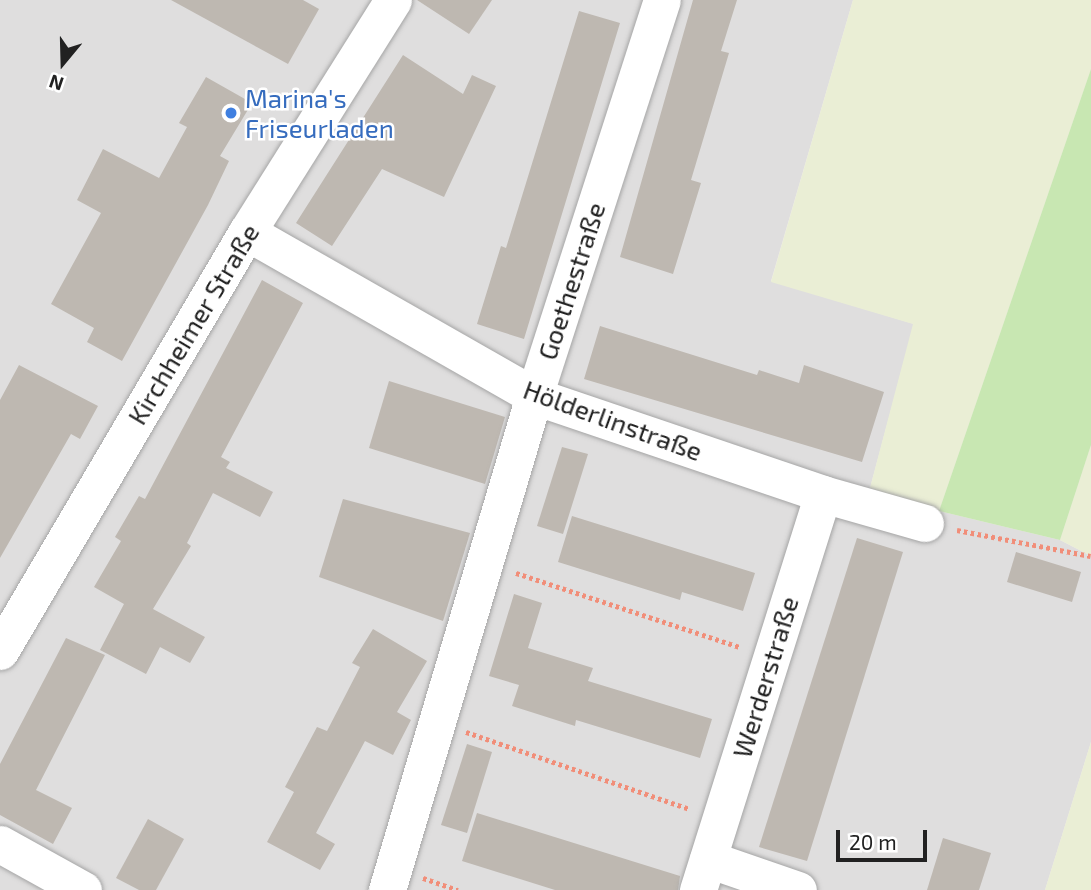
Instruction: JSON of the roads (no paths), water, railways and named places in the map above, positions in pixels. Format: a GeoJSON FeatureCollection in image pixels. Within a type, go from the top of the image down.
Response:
{"type":"FeatureCollection","features":[{"type":"Feature","properties":{"kind":"street","name":"Kirchheimer Straße"},"geometry":{"type":"LineString","coordinates":[[0,651],[247,232],[393,0]]}},
{"type":"Feature","properties":{"kind":"street","name":"Goethestraße"},"geometry":{"type":"LineString","coordinates":[[387,890],[487,563],[534,396],[662,0]]}},
{"type":"Feature","properties":{"kind":"street","name":"Hölderlinstraße"},"geometry":{"type":"LineString","coordinates":[[247,232],[534,396],[823,494],[925,523]]}},
{"type":"Feature","properties":{"kind":"street","name":"Werderstraße"},"geometry":{"type":"LineString","coordinates":[[797,890],[703,875],[823,494]]}},
{"type":"Feature","properties":{"kind":"street"},"geometry":{"type":"LineString","coordinates":[[0,844],[83,890]]}},
{"type":"Feature","properties":{"kind":"place","name":"Marina's Friseurladen"},"geometry":{"type":"Point","coordinates":[231,113]}}]}
